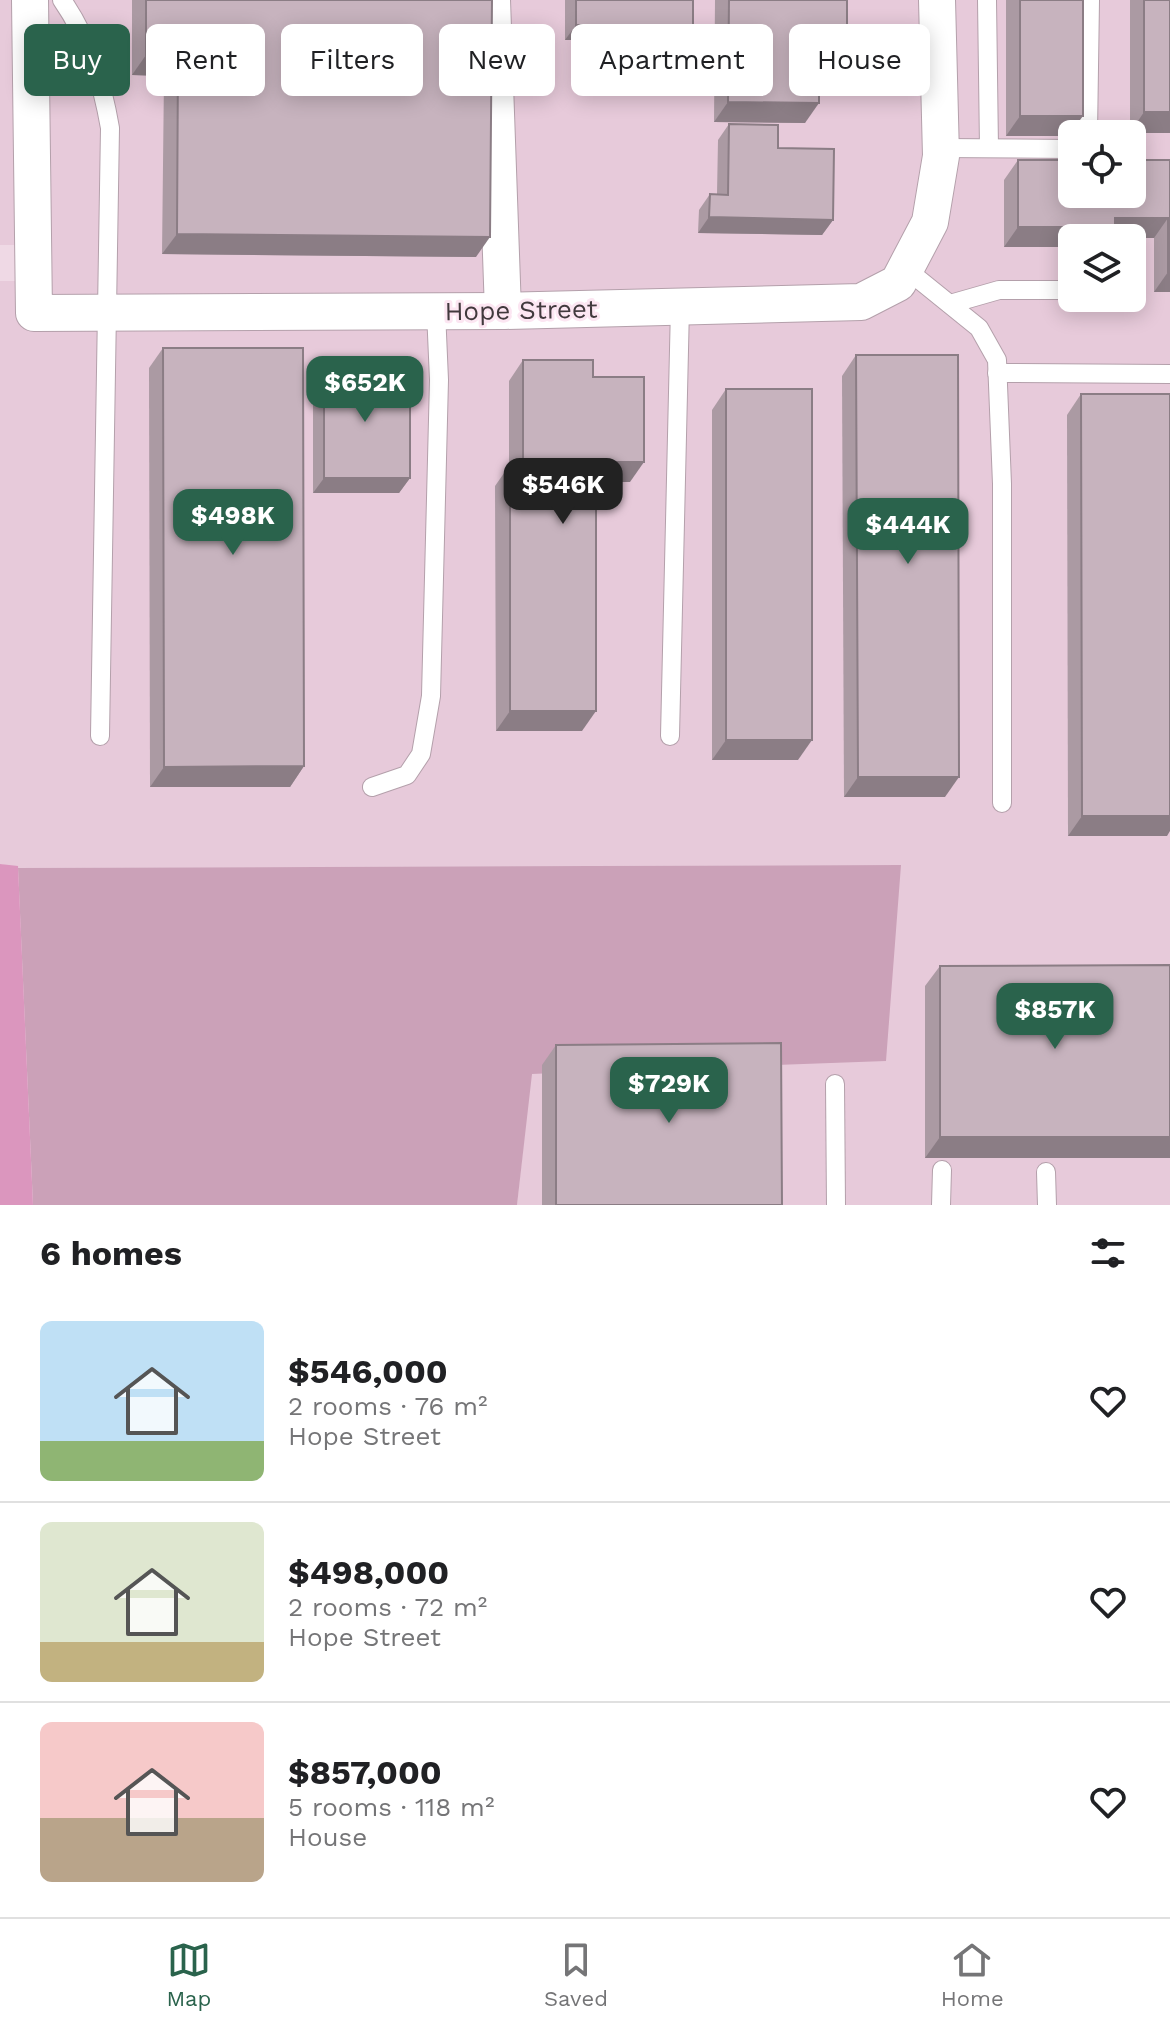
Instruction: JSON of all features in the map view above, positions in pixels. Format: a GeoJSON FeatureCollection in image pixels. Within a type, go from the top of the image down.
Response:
{"type":"FeatureCollection","features":[{"type":"Feature","properties":{"kind":"street","name":"Hope Street"},"geometry":{"type":"LineString","coordinates":[[30,0],[16,262],[34,313],[503,311],[861,302],[898,283],[909,262]]}},
{"type":"Feature","properties":{"kind":"street"},"geometry":{"type":"LineString","coordinates":[[492,0],[503,311]]}},
{"type":"Feature","properties":{"kind":"street"},"geometry":{"type":"LineString","coordinates":[[909,262],[930,222],[941,148],[937,0]]}},
{"type":"Feature","properties":{"kind":"lane"},"geometry":{"type":"LineString","coordinates":[[62,0],[80,25],[103,89],[110,128],[100,736]]}},
{"type":"Feature","properties":{"kind":"lane"},"geometry":{"type":"LineString","coordinates":[[987,0],[989,148]]}},
{"type":"Feature","properties":{"kind":"lane"},"geometry":{"type":"LineString","coordinates":[[1088,120],[1090,0]]}},
{"type":"Feature","properties":{"kind":"lane"},"geometry":{"type":"LineString","coordinates":[[941,148],[1058,149]]}},
{"type":"Feature","properties":{"kind":"lane"},"geometry":{"type":"LineString","coordinates":[[909,262],[950,304],[979,328],[997,360],[1002,484],[1002,803]]}},
{"type":"Feature","properties":{"kind":"lane"},"geometry":{"type":"LineString","coordinates":[[950,304],[999,290],[1058,290]]}},
{"type":"Feature","properties":{"kind":"lane"},"geometry":{"type":"LineString","coordinates":[[670,736],[680,307]]}},
{"type":"Feature","properties":{"kind":"lane"},"geometry":{"type":"LineString","coordinates":[[372,787],[407,775],[421,754],[431,696],[439,380],[436,311]]}},
{"type":"Feature","properties":{"kind":"lane"},"geometry":{"type":"LineString","coordinates":[[997,373],[1170,374]]}},
{"type":"Feature","properties":{"kind":"lane"},"geometry":{"type":"LineString","coordinates":[[835,1084],[836,1205]]}},
{"type":"Feature","properties":{"kind":"lane"},"geometry":{"type":"LineString","coordinates":[[941,1205],[942,1170]]}},
{"type":"Feature","properties":{"kind":"lane"},"geometry":{"type":"LineString","coordinates":[[1046,1172],[1047,1205]]}},
{"type":"Feature","properties":{"kind":"shaded area"},"geometry":{"type":"Polygon","coordinates":[[[0,0],[14,0],[17,245],[0,245],[0,0]]]}},
{"type":"Feature","properties":{"kind":"shaded area"},"geometry":{"type":"Polygon","coordinates":[[[45,0],[476,0],[477,24],[439,24],[439,96],[480,96],[487,293],[49,295],[46,96],[130,96],[130,24],[45,24],[45,0]]]}},
{"type":"Feature","properties":{"kind":"shaded area"},"geometry":{"type":"Polygon","coordinates":[[[507,0],[921,0],[922,24],[789,24],[789,96],[923,96],[925,155],[915,215],[887,269],[858,285],[518,293],[511,96],[555,96],[555,24],[508,24],[507,0]]]}},
{"type":"Feature","properties":{"kind":"shaded area"},"geometry":{"type":"Polygon","coordinates":[[[953,0],[1170,0],[1170,1205],[517,1205],[531,1074],[885,1060],[900,865],[18,868],[0,864],[0,281],[17,281],[129,328],[488,329],[868,319],[905,299],[953,0]]]}},
{"type":"Feature","properties":{"kind":"shaded area"},"geometry":{"type":"Polygon","coordinates":[[[0,864],[18,866],[33,1205],[0,1205],[0,864]]]}},
{"type":"Feature","properties":{"kind":"shaded area"},"geometry":{"type":"Polygon","coordinates":[[[901,865],[886,1061],[532,1074],[517,1205],[33,1205],[18,868],[901,865]]]}},
{"type":"Feature","properties":{"kind":"building"},"geometry":{"type":"Polygon","coordinates":[[[146,0],[492,0],[492,24],[439,24],[439,96],[491,96],[490,237],[177,234],[178,96],[265,96],[265,24],[146,24],[146,0]]]}},
{"type":"Feature","properties":{"kind":"building"},"geometry":{"type":"Polygon","coordinates":[[[576,0],[693,0],[693,24],[576,24],[576,0]]]}},
{"type":"Feature","properties":{"kind":"building"},"geometry":{"type":"Polygon","coordinates":[[[729,0],[847,0],[847,24],[789,24],[789,96],[819,96],[819,103],[728,102],[728,96],[773,96],[773,24],[729,24],[729,0]]]}},
{"type":"Feature","properties":{"kind":"building"},"geometry":{"type":"Polygon","coordinates":[[[1020,0],[1083,0],[1083,116],[1020,116],[1020,0]]]}},
{"type":"Feature","properties":{"kind":"building"},"geometry":{"type":"Polygon","coordinates":[[[1144,0],[1170,0],[1170,112],[1144,112],[1144,0]]]}},
{"type":"Feature","properties":{"kind":"building"},"geometry":{"type":"Polygon","coordinates":[[[729,124],[778,125],[778,148],[834,149],[833,220],[709,217],[710,194],[728,195],[729,124]]]}},
{"type":"Feature","properties":{"kind":"building"},"geometry":{"type":"Polygon","coordinates":[[[1018,160],[1058,160],[1058,208],[1146,208],[1146,160],[1170,160],[1170,272],[1168,218],[1115,218],[1115,224],[1018,227],[1018,160]]]}},
{"type":"Feature","properties":{"kind":"building"},"geometry":{"type":"Polygon","coordinates":[[[163,348],[303,348],[304,766],[164,767],[163,348]]]}},
{"type":"Feature","properties":{"kind":"building"},"geometry":{"type":"Polygon","coordinates":[[[856,355],[958,355],[959,777],[858,777],[856,355]]]}},
{"type":"Feature","properties":{"kind":"building"},"geometry":{"type":"Polygon","coordinates":[[[523,360],[593,360],[593,377],[644,377],[644,462],[596,462],[596,711],[510,711],[510,466],[523,466],[523,360]]]}},
{"type":"Feature","properties":{"kind":"building"},"geometry":{"type":"Polygon","coordinates":[[[324,365],[394,365],[394,393],[410,393],[410,478],[324,478],[324,365]]]}},
{"type":"Feature","properties":{"kind":"building"},"geometry":{"type":"Polygon","coordinates":[[[726,389],[812,389],[812,740],[726,740],[726,389]]]}},
{"type":"Feature","properties":{"kind":"building"},"geometry":{"type":"Polygon","coordinates":[[[1081,394],[1170,394],[1170,816],[1082,816],[1081,394]]]}},
{"type":"Feature","properties":{"kind":"building"},"geometry":{"type":"Polygon","coordinates":[[[1170,965],[1170,1137],[940,1137],[940,966],[1170,965]]]}},
{"type":"Feature","properties":{"kind":"building"},"geometry":{"type":"Polygon","coordinates":[[[781,1043],[782,1205],[556,1205],[556,1045],[781,1043]]]}}]}
